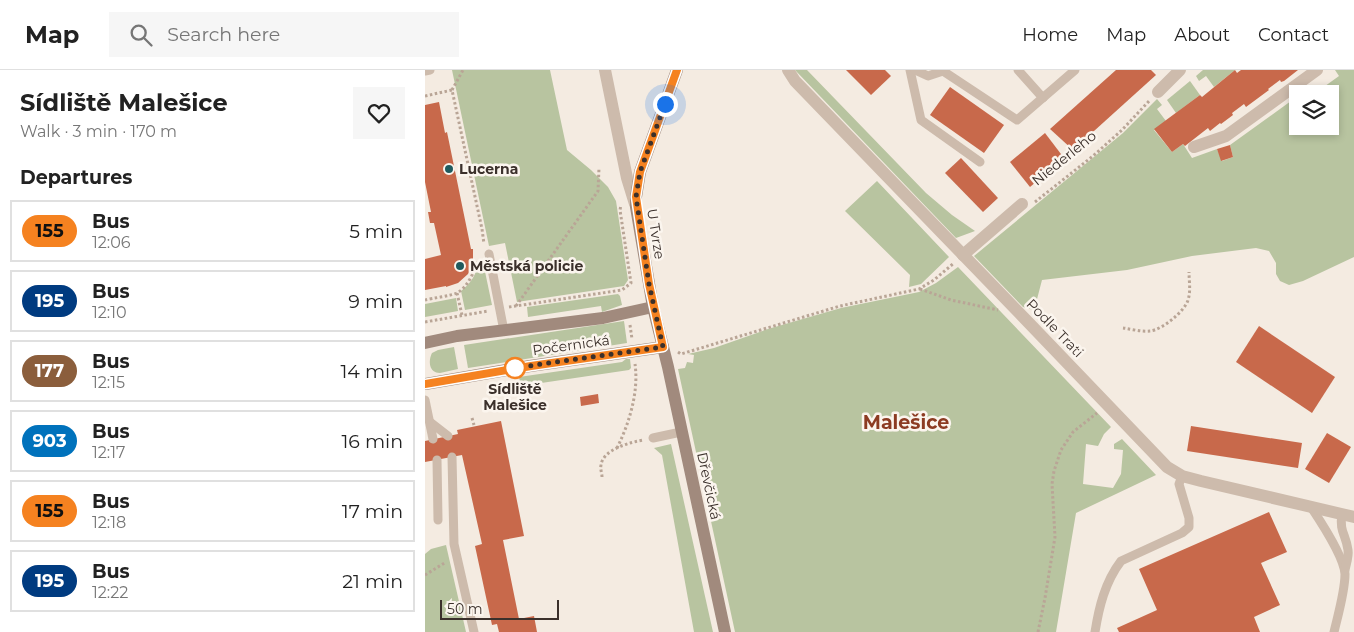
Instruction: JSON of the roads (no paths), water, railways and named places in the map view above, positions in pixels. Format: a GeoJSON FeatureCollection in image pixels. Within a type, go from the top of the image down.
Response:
{"type":"FeatureCollection","features":[{"type":"Feature","properties":{"kind":"main road","name":"U Tvrze"},"geometry":{"type":"LineString","coordinates":[[663,347],[653,307],[636,207],[636,197],[640,172],[677,70]]}},
{"type":"Feature","properties":{"kind":"main road","name":"Počernická"},"geometry":{"type":"LineString","coordinates":[[425,343],[457,336],[603,318],[653,307]]}},
{"type":"Feature","properties":{"kind":"main road","name":"Počernická"},"geometry":{"type":"LineString","coordinates":[[425,384],[539,364],[663,347]]}},
{"type":"Feature","properties":{"kind":"main road","name":"Dřevčická"},"geometry":{"type":"LineString","coordinates":[[663,347],[725,632]]}},
{"type":"Feature","properties":{"kind":"street"},"geometry":{"type":"LineString","coordinates":[[605,70],[627,178],[636,207]]}},
{"type":"Feature","properties":{"kind":"street","name":"Podle Trati"},"geometry":{"type":"LineString","coordinates":[[788,70],[795,81],[1167,467],[1182,476],[1348,515]]}},
{"type":"Feature","properties":{"kind":"street"},"geometry":{"type":"LineString","coordinates":[[1158,92],[1180,70]]}},
{"type":"Feature","properties":{"kind":"street"},"geometry":{"type":"LineString","coordinates":[[1195,147],[1226,136],[1317,70]]}},
{"type":"Feature","properties":{"kind":"street"},"geometry":{"type":"LineString","coordinates":[[963,255],[1022,204]]}},
{"type":"Feature","properties":{"kind":"lane"},"geometry":{"type":"LineString","coordinates":[[425,71],[430,70]]}},
{"type":"Feature","properties":{"kind":"lane"},"geometry":{"type":"LineString","coordinates":[[910,70],[921,120],[980,162]]}},
{"type":"Feature","properties":{"kind":"lane"},"geometry":{"type":"LineString","coordinates":[[915,70],[928,76],[944,71],[1017,120],[1075,70]]}},
{"type":"Feature","properties":{"kind":"lane"},"geometry":{"type":"LineString","coordinates":[[1018,70],[1043,98]]}},
{"type":"Feature","properties":{"kind":"lane"},"geometry":{"type":"LineString","coordinates":[[486,249],[504,331]]}},
{"type":"Feature","properties":{"kind":"lane"},"geometry":{"type":"LineString","coordinates":[[425,400],[433,439]]}},
{"type":"Feature","properties":{"kind":"lane"},"geometry":{"type":"LineString","coordinates":[[430,422],[448,436]]}},
{"type":"Feature","properties":{"kind":"lane"},"geometry":{"type":"LineString","coordinates":[[653,438],[681,432]]}},
{"type":"Feature","properties":{"kind":"lane"},"geometry":{"type":"LineString","coordinates":[[452,457],[454,544],[474,632]]}},
{"type":"Feature","properties":{"kind":"lane"},"geometry":{"type":"LineString","coordinates":[[437,460],[438,520]]}},
{"type":"Feature","properties":{"kind":"lane"},"geometry":{"type":"LineString","coordinates":[[1095,632],[1101,600],[1115,569],[1121,561],[1182,533],[1189,527],[1189,518],[1179,484],[1182,476]]}},
{"type":"Feature","properties":{"kind":"lane"},"geometry":{"type":"LineString","coordinates":[[1311,507],[1329,534],[1345,573]]}},
{"type":"Feature","properties":{"kind":"lane"},"geometry":{"type":"LineString","coordinates":[[1334,632],[1348,554],[1347,542],[1341,530],[1341,522],[1348,515]]}},
{"type":"Feature","properties":{"kind":"place","name":"Lucerna"},"geometry":{"type":"Point","coordinates":[449,169]}},
{"type":"Feature","properties":{"kind":"place","name":"Městská policie"},"geometry":{"type":"Point","coordinates":[460,266]}},
{"type":"Feature","properties":{"kind":"place","name":"Sídliště Malešice"},"geometry":{"type":"Point","coordinates":[515,368]}},
{"type":"Feature","properties":{"kind":"district","name":"Malešice"},"geometry":{"type":"Point","coordinates":[906,422]}}]}
